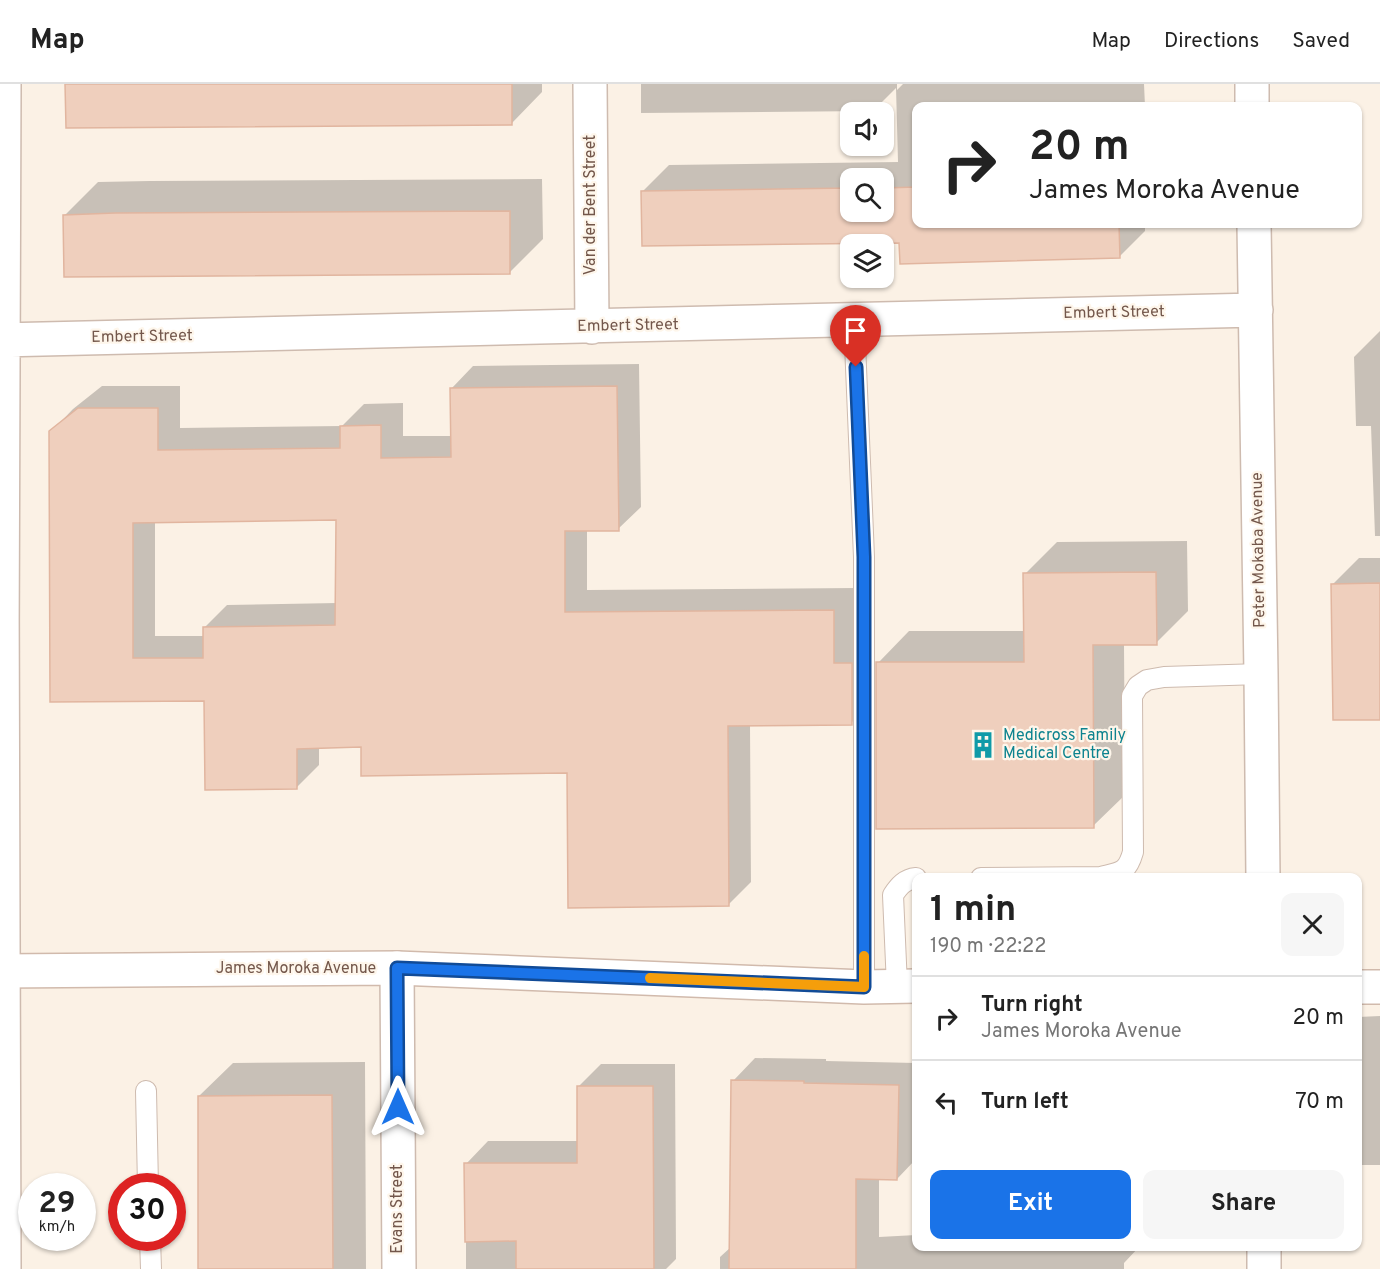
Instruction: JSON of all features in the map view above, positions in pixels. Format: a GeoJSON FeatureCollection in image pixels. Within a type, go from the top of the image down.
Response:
{"type":"FeatureCollection","features":[{"type":"Feature","properties":{"kind":"street"},"geometry":{"type":"LineString","coordinates":[[4,84],[1,340],[1,971],[4,1269]]}},
{"type":"Feature","properties":{"kind":"street","name":"Van der Bent Street"},"geometry":{"type":"LineString","coordinates":[[590,84],[592,327]]}},
{"type":"Feature","properties":{"kind":"street"},"geometry":{"type":"LineString","coordinates":[[1252,84],[1252,102]]}},
{"type":"Feature","properties":{"kind":"street","name":"Peter Mokaba Avenue"},"geometry":{"type":"LineString","coordinates":[[1254,228],[1263,873]]}},
{"type":"Feature","properties":{"kind":"street","name":"Embert Street"},"geometry":{"type":"LineString","coordinates":[[1,340],[1256,310]]}},
{"type":"Feature","properties":{"kind":"street","name":"James Moroka Avenue"},"geometry":{"type":"LineString","coordinates":[[1,971],[397,968],[864,987],[907,986]]}},
{"type":"Feature","properties":{"kind":"street","name":"Evans Street"},"geometry":{"type":"LineString","coordinates":[[397,968],[399,1269]]}},
{"type":"Feature","properties":{"kind":"street"},"geometry":{"type":"LineString","coordinates":[[1362,987],[1380,987]]}},
{"type":"Feature","properties":{"kind":"street"},"geometry":{"type":"LineString","coordinates":[[1264,1251],[1264,1269]]}},
{"type":"Feature","properties":{"kind":"lane"},"geometry":{"type":"LineString","coordinates":[[854,320],[864,557],[864,987]]}},
{"type":"Feature","properties":{"kind":"lane"},"geometry":{"type":"LineString","coordinates":[[1119,873],[1129,865],[1133,852],[1132,696],[1138,686],[1147,680],[1164,677],[1261,674]]}},
{"type":"Feature","properties":{"kind":"lane"},"geometry":{"type":"LineString","coordinates":[[907,986],[893,896],[906,880],[912,879]]}},
{"type":"Feature","properties":{"kind":"lane"},"geometry":{"type":"LineString","coordinates":[[146,1091],[148,1173]]}},
{"type":"Feature","properties":{"kind":"lane"},"geometry":{"type":"LineString","coordinates":[[150,1251],[151,1269]]}},
{"type":"Feature","properties":{"kind":"building"},"geometry":{"type":"Polygon","coordinates":[[[65,84],[512,84],[512,125],[66,128],[65,84]]]}},
{"type":"Feature","properties":{"kind":"building"},"geometry":{"type":"Polygon","coordinates":[[[912,187],[912,228],[1119,228],[1120,258],[900,264],[899,243],[894,243],[894,234],[840,234],[840,244],[642,246],[641,191],[840,188],[840,222],[894,222],[894,188],[912,187]]]}},
{"type":"Feature","properties":{"kind":"building"},"geometry":{"type":"Polygon","coordinates":[[[510,211],[510,274],[64,277],[63,215],[510,211]]]}},
{"type":"Feature","properties":{"kind":"building"},"geometry":{"type":"Polygon","coordinates":[[[617,386],[619,531],[565,531],[565,612],[834,610],[834,663],[852,663],[852,725],[728,726],[729,906],[568,908],[567,773],[361,776],[361,747],[297,749],[297,789],[205,790],[204,701],[50,702],[49,431],[78,408],[158,408],[158,450],[340,448],[340,426],[381,425],[381,458],[451,457],[450,388],[617,386]],[[336,520],[133,523],[133,658],[203,658],[203,627],[335,625],[336,520]]]}},
{"type":"Feature","properties":{"kind":"building","name":"Medicross Family Medical Centre"},"geometry":{"type":"Polygon","coordinates":[[[1156,572],[1157,645],[1093,645],[1094,828],[876,829],[876,662],[1024,662],[1023,573],[1156,572]]]}},
{"type":"Feature","properties":{"kind":"building"},"geometry":{"type":"Polygon","coordinates":[[[1380,583],[1380,720],[1333,720],[1331,584],[1380,583]]]}},
{"type":"Feature","properties":{"kind":"building"},"geometry":{"type":"Polygon","coordinates":[[[731,1080],[899,1085],[897,1180],[856,1179],[856,1269],[729,1269],[731,1080]]]}},
{"type":"Feature","properties":{"kind":"building"},"geometry":{"type":"Polygon","coordinates":[[[577,1086],[653,1086],[654,1269],[516,1269],[516,1241],[465,1242],[464,1163],[577,1163],[577,1086]]]}},
{"type":"Feature","properties":{"kind":"building"},"geometry":{"type":"Polygon","coordinates":[[[332,1095],[333,1269],[198,1269],[198,1096],[332,1095]]]}},
{"type":"Feature","properties":{"kind":"slow traffic"},"geometry":{"type":"LineString","coordinates":[[650,978],[864,987],[864,956]]}},
{"type":"Feature","properties":{"kind":"place","name":"Medicross Family Medical Centre"},"geometry":{"type":"Point","coordinates":[983,745]}},
{"type":"Feature","properties":{"kind":"route"},"geometry":{"type":"LineString","coordinates":[[398,1107],[397,968],[864,987],[864,557],[856,367]]}}]}
